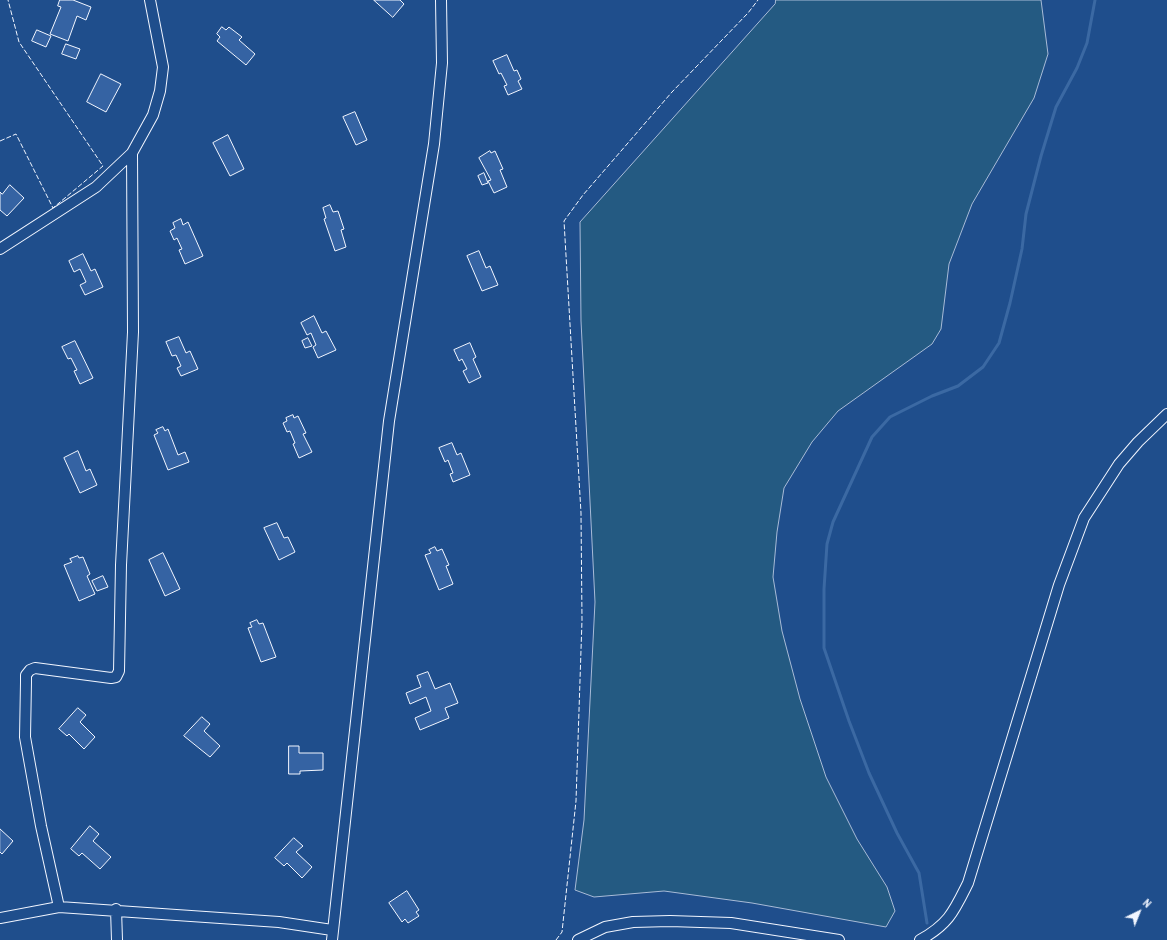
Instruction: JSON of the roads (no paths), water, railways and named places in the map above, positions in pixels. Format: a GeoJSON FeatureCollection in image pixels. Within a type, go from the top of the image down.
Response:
{"type":"FeatureCollection","features":[{"type":"Feature","properties":{"kind":"street"},"geometry":{"type":"LineString","coordinates":[[0,249],[96,187],[132,153],[153,115],[160,92],[163,67],[150,0]]}},
{"type":"Feature","properties":{"kind":"street"},"geometry":{"type":"LineString","coordinates":[[0,918],[59,907],[116,909],[279,922],[332,935],[389,421],[434,144],[442,63],[441,0]]}},
{"type":"Feature","properties":{"kind":"street"},"geometry":{"type":"LineString","coordinates":[[59,907],[41,826],[25,737],[26,675],[30,670],[36,668],[111,678],[116,677],[119,671],[121,566],[133,332],[132,153]]}},
{"type":"Feature","properties":{"kind":"street"},"geometry":{"type":"LineString","coordinates":[[920,940],[944,925],[956,908],[968,883],[1059,585],[1084,518],[1119,464],[1167,414]]}},
{"type":"Feature","properties":{"kind":"street"},"geometry":{"type":"LineString","coordinates":[[116,909],[117,940]]}},
{"type":"Feature","properties":{"kind":"street"},"geometry":{"type":"LineString","coordinates":[[578,940],[605,926],[633,922],[670,921],[731,923],[839,940]]}},
{"type":"Feature","properties":{"kind":"waterway"},"geometry":{"type":"LineString","coordinates":[[927,923],[919,873],[897,833],[869,773],[849,721],[824,648],[824,589],[827,544],[833,522],[872,437],[890,417],[932,396],[958,386],[983,367],[999,343],[1010,303],[1022,249],[1026,214],[1041,156],[1056,107],[1077,68],[1087,43],[1095,0]]}}]}
